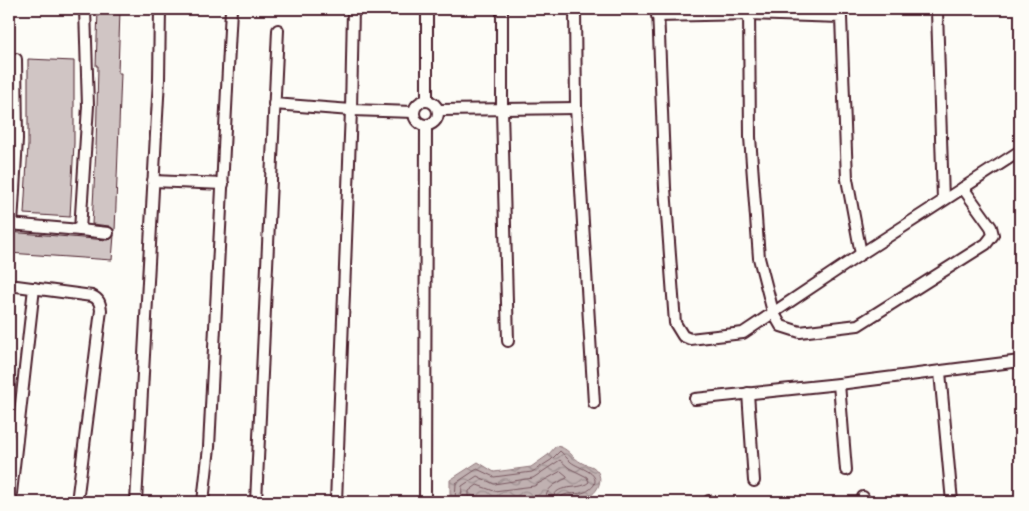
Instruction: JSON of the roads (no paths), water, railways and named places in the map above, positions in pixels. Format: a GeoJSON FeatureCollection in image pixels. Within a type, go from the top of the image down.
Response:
{"type":"FeatureCollection","features":[{"type":"Feature","properties":{"kind":"street"},"geometry":{"type":"LineString","coordinates":[[80,230],[88,106],[85,9]]}},
{"type":"Feature","properties":{"kind":"street"},"geometry":{"type":"LineString","coordinates":[[136,502],[159,79],[160,9]]}},
{"type":"Feature","properties":{"kind":"street"},"geometry":{"type":"LineString","coordinates":[[203,502],[209,437],[231,9]]}},
{"type":"Feature","properties":{"kind":"street"},"geometry":{"type":"LineString","coordinates":[[336,502],[353,9]]}},
{"type":"Feature","properties":{"kind":"street"},"geometry":{"type":"LineString","coordinates":[[427,9],[427,100]]}},
{"type":"Feature","properties":{"kind":"street"},"geometry":{"type":"LineString","coordinates":[[502,9],[502,110],[508,341]]}},
{"type":"Feature","properties":{"kind":"street"},"geometry":{"type":"LineString","coordinates":[[575,9],[576,108],[594,403]]}},
{"type":"Feature","properties":{"kind":"street"},"geometry":{"type":"LineString","coordinates":[[749,11],[750,137],[759,258],[773,312],[781,326],[800,332],[858,325],[986,244],[992,235],[991,227],[963,188]]}},
{"type":"Feature","properties":{"kind":"street"},"geometry":{"type":"LineString","coordinates":[[861,254],[847,179],[841,17],[749,11],[658,12],[665,188],[675,323],[683,336],[690,338],[743,333],[943,200],[1020,152]]}},
{"type":"Feature","properties":{"kind":"street"},"geometry":{"type":"LineString","coordinates":[[937,11],[943,200]]}},
{"type":"Feature","properties":{"kind":"street"},"geometry":{"type":"LineString","coordinates":[[256,502],[278,30]]}},
{"type":"Feature","properties":{"kind":"street"},"geometry":{"type":"LineString","coordinates":[[16,59],[18,138],[11,224],[108,233]]}},
{"type":"Feature","properties":{"kind":"street"},"geometry":{"type":"LineString","coordinates":[[427,100],[434,103],[439,110],[439,118],[434,124],[426,126],[420,124],[415,119],[414,112],[416,106],[427,100]]}},
{"type":"Feature","properties":{"kind":"street"},"geometry":{"type":"LineString","coordinates":[[274,104],[351,110],[414,112]]}},
{"type":"Feature","properties":{"kind":"street"},"geometry":{"type":"LineString","coordinates":[[439,110],[576,108]]}},
{"type":"Feature","properties":{"kind":"street"},"geometry":{"type":"LineString","coordinates":[[425,502],[426,126]]}},
{"type":"Feature","properties":{"kind":"street"},"geometry":{"type":"LineString","coordinates":[[153,181],[223,184]]}},
{"type":"Feature","properties":{"kind":"street"},"geometry":{"type":"LineString","coordinates":[[9,285],[92,296],[98,299],[102,310],[77,502]]}},
{"type":"Feature","properties":{"kind":"street"},"geometry":{"type":"LineString","coordinates":[[10,502],[34,288]]}},
{"type":"Feature","properties":{"kind":"street"},"geometry":{"type":"LineString","coordinates":[[695,399],[839,384],[1020,361]]}},
{"type":"Feature","properties":{"kind":"street"},"geometry":{"type":"LineString","coordinates":[[940,372],[952,502]]}},
{"type":"Feature","properties":{"kind":"street"},"geometry":{"type":"LineString","coordinates":[[839,384],[846,470]]}},
{"type":"Feature","properties":{"kind":"street"},"geometry":{"type":"LineString","coordinates":[[748,393],[754,481]]}},
{"type":"Feature","properties":{"kind":"water"},"geometry":{"type":"Polygon","coordinates":[[[556,446],[564,448],[583,464],[592,466],[597,471],[600,480],[599,484],[590,496],[558,502],[450,502],[450,480],[478,462],[494,472],[531,467],[548,455],[556,446]]]}}]}
